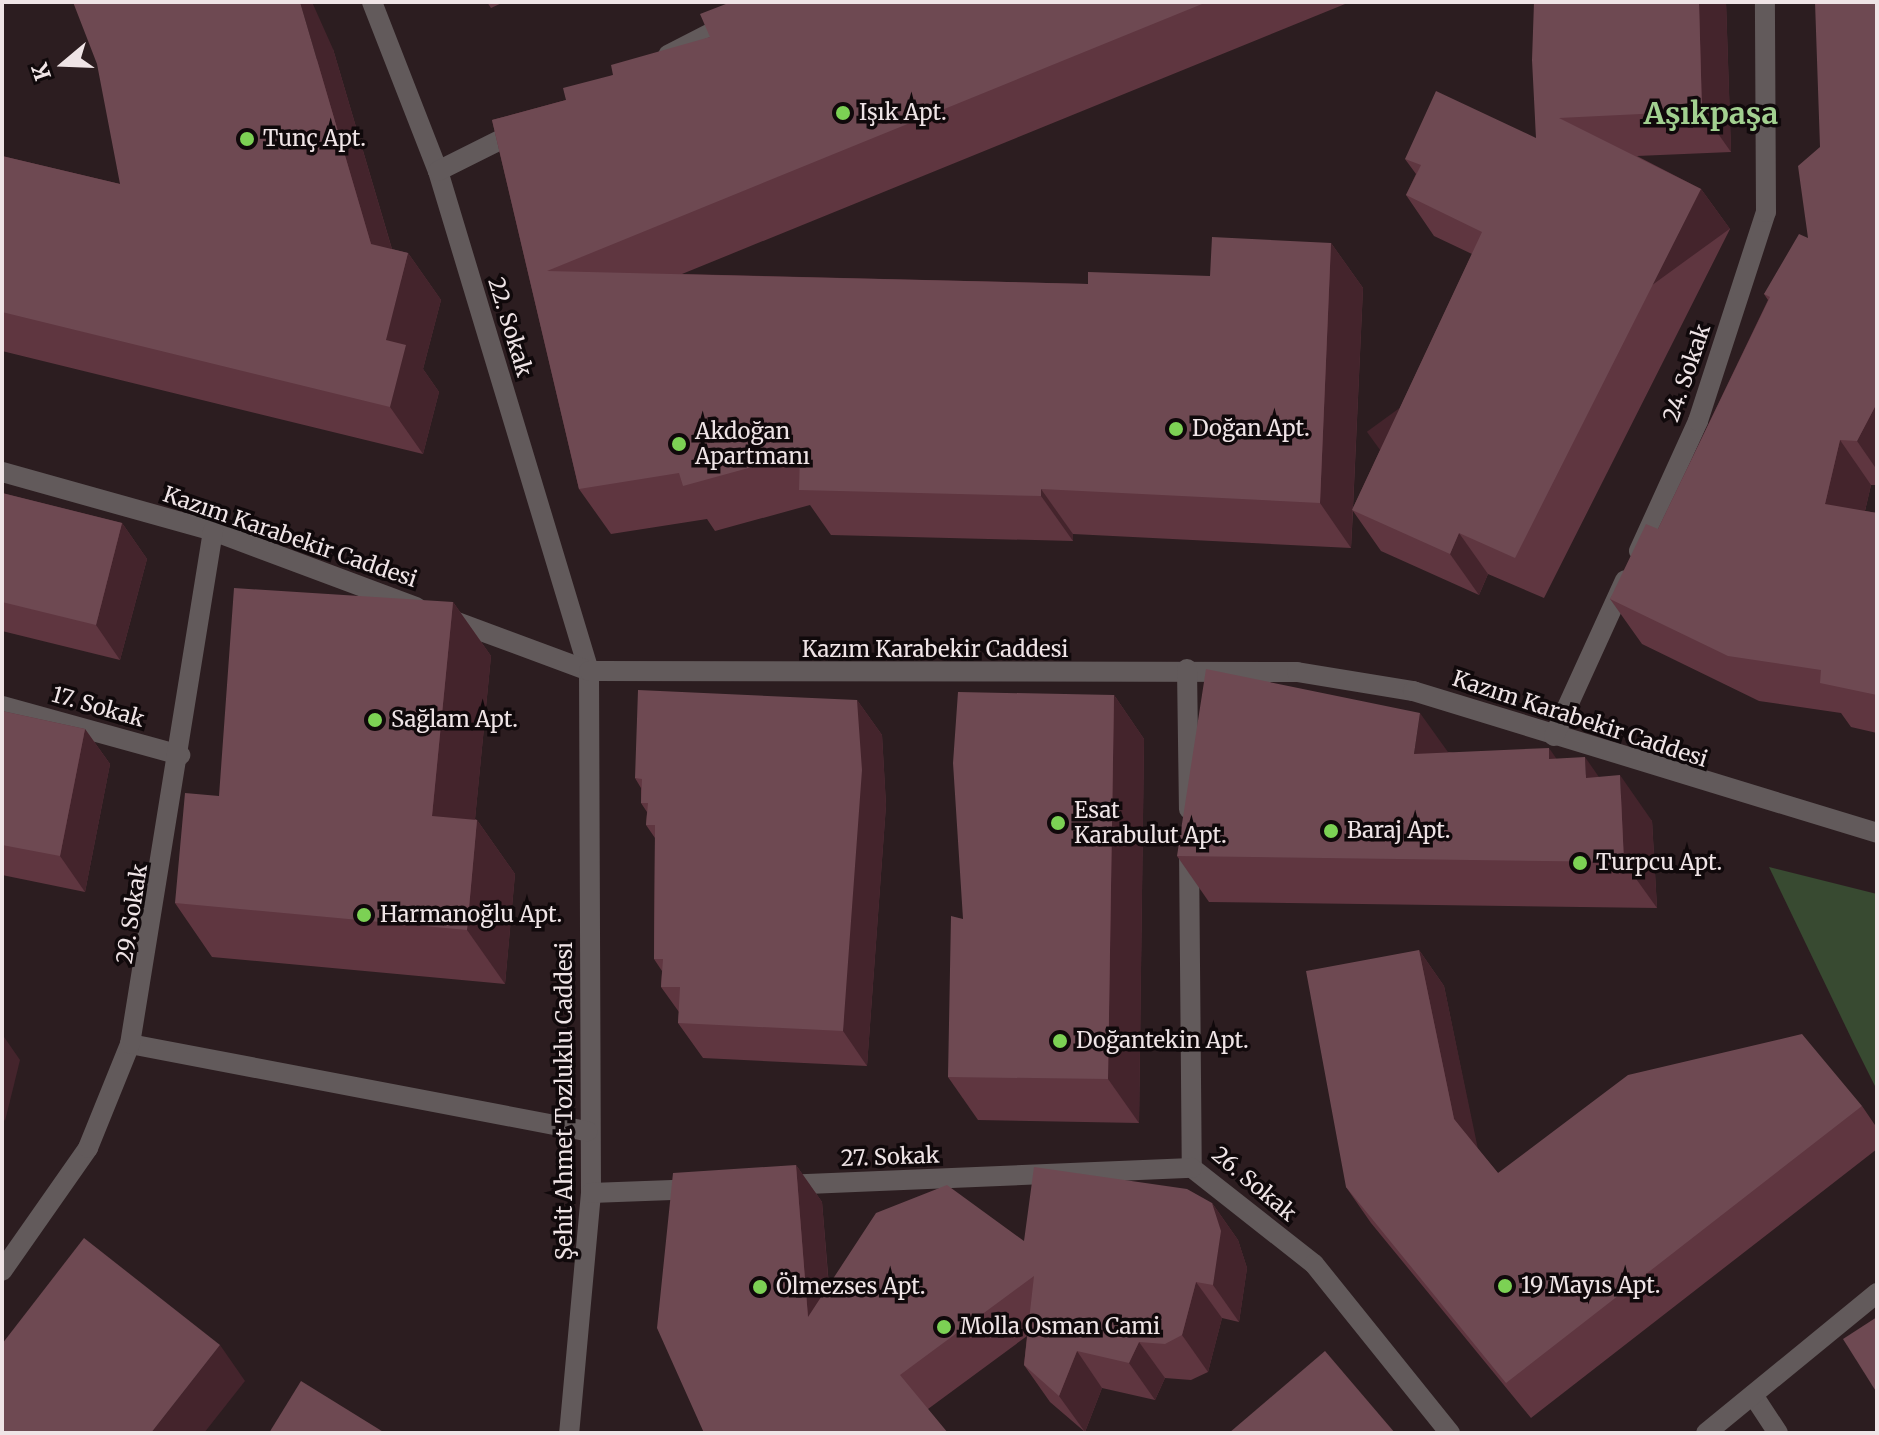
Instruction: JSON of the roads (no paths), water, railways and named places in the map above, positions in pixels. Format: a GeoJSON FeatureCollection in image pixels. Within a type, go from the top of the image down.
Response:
{"type":"FeatureCollection","features":[{"type":"Feature","properties":{"kind":"street","name":"22. Sokak"},"geometry":{"type":"LineString","coordinates":[[372,2],[438,171],[589,671]]}},
{"type":"Feature","properties":{"kind":"street"},"geometry":{"type":"LineString","coordinates":[[646,65],[771,2]]}},
{"type":"Feature","properties":{"kind":"street","name":"24. Sokak"},"geometry":{"type":"LineString","coordinates":[[1554,736],[1698,421],[1766,212],[1765,2]]}},
{"type":"Feature","properties":{"kind":"street"},"geometry":{"type":"LineString","coordinates":[[438,171],[549,115]]}},
{"type":"Feature","properties":{"kind":"street","name":"Kazım Karabekir Caddesi"},"geometry":{"type":"LineString","coordinates":[[2,472],[213,531],[589,671],[1083,675],[1187,669],[1297,672],[1413,691],[1877,833]]}},
{"type":"Feature","properties":{"kind":"street","name":"29. Sokak"},"geometry":{"type":"LineString","coordinates":[[2,1271],[88,1148],[130,1044],[180,755],[213,531]]}},
{"type":"Feature","properties":{"kind":"street","name":"26. Sokak"},"geometry":{"type":"LineString","coordinates":[[1187,669],[1192,1168],[1314,1264],[1450,1433]]}},
{"type":"Feature","properties":{"kind":"street","name":"Şehit Ahmet Tozluklu Caddesi"},"geometry":{"type":"LineString","coordinates":[[569,1433],[591,1193],[588,1131],[589,671]]}},
{"type":"Feature","properties":{"kind":"street","name":"17. Sokak"},"geometry":{"type":"LineString","coordinates":[[2,706],[180,755]]}},
{"type":"Feature","properties":{"kind":"street"},"geometry":{"type":"LineString","coordinates":[[130,1044],[588,1131]]}},
{"type":"Feature","properties":{"kind":"street","name":"27. Sokak"},"geometry":{"type":"LineString","coordinates":[[765,1186],[1192,1168]]}},
{"type":"Feature","properties":{"kind":"street"},"geometry":{"type":"LineString","coordinates":[[591,1193],[717,1188]]}},
{"type":"Feature","properties":{"kind":"street"},"geometry":{"type":"LineString","coordinates":[[1706,1433],[1877,1293]]}},
{"type":"Feature","properties":{"kind":"street"},"geometry":{"type":"LineString","coordinates":[[1753,1395],[1778,1433]]}},
{"type":"Feature","properties":{"kind":"place","name":"Işık Apt."},"geometry":{"type":"Point","coordinates":[843,113]}},
{"type":"Feature","properties":{"kind":"place","name":"Tunç Apt."},"geometry":{"type":"Point","coordinates":[247,139]}},
{"type":"Feature","properties":{"kind":"place","name":"Doğan Apt."},"geometry":{"type":"Point","coordinates":[1176,429]}},
{"type":"Feature","properties":{"kind":"place","name":"Akdoğan Apartmanı"},"geometry":{"type":"Point","coordinates":[679,444]}},
{"type":"Feature","properties":{"kind":"place","name":"Sağlam Apt."},"geometry":{"type":"Point","coordinates":[375,720]}},
{"type":"Feature","properties":{"kind":"place","name":"Esat Karabulut Apt."},"geometry":{"type":"Point","coordinates":[1058,823]}},
{"type":"Feature","properties":{"kind":"place","name":"Baraj Apt."},"geometry":{"type":"Point","coordinates":[1331,831]}},
{"type":"Feature","properties":{"kind":"place","name":"Turpcu Apt."},"geometry":{"type":"Point","coordinates":[1580,863]}},
{"type":"Feature","properties":{"kind":"place","name":"Harmanoğlu Apt."},"geometry":{"type":"Point","coordinates":[364,915]}},
{"type":"Feature","properties":{"kind":"place","name":"Doğantekin Apt."},"geometry":{"type":"Point","coordinates":[1060,1041]}},
{"type":"Feature","properties":{"kind":"place","name":"19 Mayıs Apt."},"geometry":{"type":"Point","coordinates":[1505,1286]}},
{"type":"Feature","properties":{"kind":"place","name":"Ölmezses Apt."},"geometry":{"type":"Point","coordinates":[760,1287]}},
{"type":"Feature","properties":{"kind":"place","name":"Molla Osman Cami"},"geometry":{"type":"Point","coordinates":[944,1327]}},
{"type":"Feature","properties":{"kind":"district","name":"Aşıkpaşa"},"geometry":{"type":"Point","coordinates":[1711,113]}}]}
